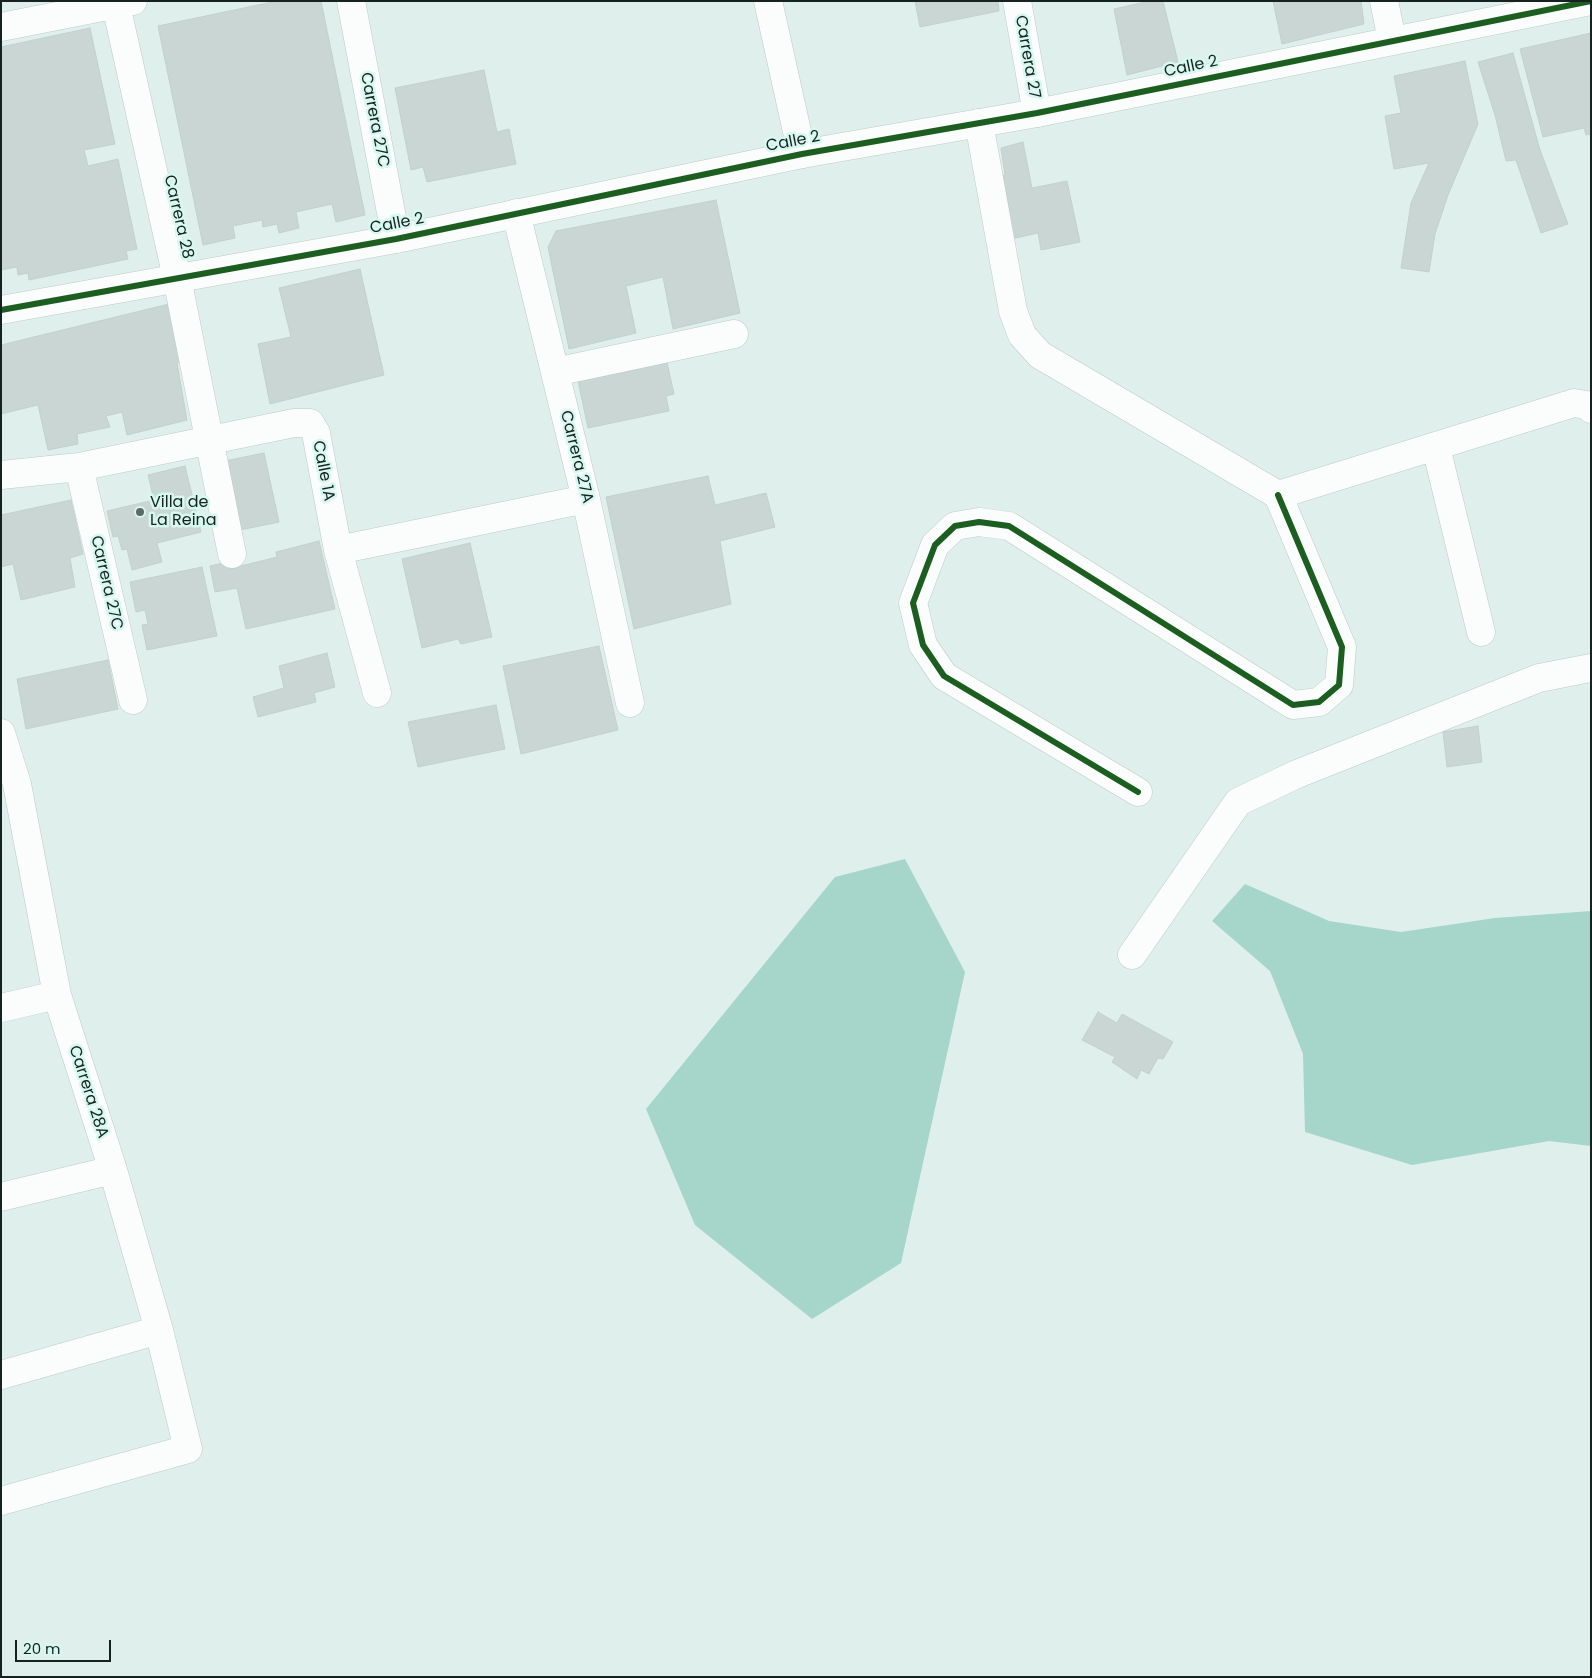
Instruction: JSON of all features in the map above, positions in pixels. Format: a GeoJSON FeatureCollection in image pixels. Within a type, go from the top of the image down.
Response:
{"type":"FeatureCollection","features":[{"type":"Feature","properties":{"kind":"street","name":"Carrera 27C"},"geometry":{"type":"LineString","coordinates":[[351,1],[396,239]]}},
{"type":"Feature","properties":{"kind":"street"},"geometry":{"type":"LineString","coordinates":[[768,1],[802,154]]}},
{"type":"Feature","properties":{"kind":"street","name":"Carrera 27"},"geometry":{"type":"LineString","coordinates":[[1017,1],[1037,113]]}},
{"type":"Feature","properties":{"kind":"street"},"geometry":{"type":"LineString","coordinates":[[1384,1],[1392,40]]}},
{"type":"Feature","properties":{"kind":"street","name":"Calle 2"},"geometry":{"type":"LineString","coordinates":[[1,310],[396,239],[802,154],[1037,113],[1590,1]]}},
{"type":"Feature","properties":{"kind":"street"},"geometry":{"type":"LineString","coordinates":[[1,27],[125,3]]}},
{"type":"Feature","properties":{"kind":"street","name":"Carrera 28"},"geometry":{"type":"LineString","coordinates":[[125,3],[208,440],[232,554]]}},
{"type":"Feature","properties":{"kind":"street"},"geometry":{"type":"LineString","coordinates":[[979,123],[1013,311],[1022,335],[1040,355],[1278,495],[1342,647],[1339,685],[1319,702],[1293,705],[1009,526],[979,522],[955,526],[935,545],[913,603],[923,645],[944,676],[1138,792]]}},
{"type":"Feature","properties":{"kind":"street","name":"Carrera 27A"},"geometry":{"type":"LineString","coordinates":[[516,213],[586,499],[630,703]]}},
{"type":"Feature","properties":{"kind":"street"},"geometry":{"type":"LineString","coordinates":[[555,372],[734,334]]}},
{"type":"Feature","properties":{"kind":"street"},"geometry":{"type":"LineString","coordinates":[[1278,495],[1574,403],[1587,405],[1591,409]]}},
{"type":"Feature","properties":{"kind":"street","name":"Calle 1A"},"geometry":{"type":"LineString","coordinates":[[1,475],[79,467],[294,423],[310,423],[316,433],[338,550]]}},
{"type":"Feature","properties":{"kind":"street"},"geometry":{"type":"LineString","coordinates":[[1436,447],[1481,632]]}},
{"type":"Feature","properties":{"kind":"street","name":"Carrera 27C"},"geometry":{"type":"LineString","coordinates":[[79,467],[133,700]]}},
{"type":"Feature","properties":{"kind":"street"},"geometry":{"type":"LineString","coordinates":[[377,693],[338,550],[586,499]]}},
{"type":"Feature","properties":{"kind":"street"},"geometry":{"type":"LineString","coordinates":[[1132,955],[1238,802],[1297,774],[1539,678],[1591,668]]}},
{"type":"Feature","properties":{"kind":"street","name":"Carrera 28A"},"geometry":{"type":"LineString","coordinates":[[1,733],[9,786],[57,995],[113,1170],[159,1330],[188,1449],[1,1501]]}},
{"type":"Feature","properties":{"kind":"street"},"geometry":{"type":"LineString","coordinates":[[1,1008],[57,995]]}},
{"type":"Feature","properties":{"kind":"street"},"geometry":{"type":"LineString","coordinates":[[1,1197],[113,1170]]}},
{"type":"Feature","properties":{"kind":"street"},"geometry":{"type":"LineString","coordinates":[[1,1375],[159,1330]]}},
{"type":"Feature","properties":{"kind":"green space"},"geometry":{"type":"Polygon","coordinates":[[[905,859],[965,972],[901,1263],[812,1319],[695,1225],[646,1109],[835,877],[905,859]]]}},
{"type":"Feature","properties":{"kind":"green space"},"geometry":{"type":"Polygon","coordinates":[[[1245,884],[1329,921],[1401,932],[1495,918],[1591,911],[1591,1146],[1549,1141],[1412,1165],[1305,1132],[1303,1054],[1270,971],[1212,921],[1245,884]]]}},
{"type":"Feature","properties":{"kind":"building"},"geometry":{"type":"Polygon","coordinates":[[[277,1],[321,1],[365,215],[336,222],[332,204],[296,212],[299,228],[279,233],[277,224],[263,227],[262,220],[233,226],[235,238],[203,245],[158,26],[277,1]]]}},
{"type":"Feature","properties":{"kind":"building"},"geometry":{"type":"Polygon","coordinates":[[[915,1],[998,1],[999,11],[920,27],[915,1]]]}},
{"type":"Feature","properties":{"kind":"building"},"geometry":{"type":"Polygon","coordinates":[[[1150,1],[1163,1],[1178,62],[1127,75],[1114,9],[1150,1]]]}},
{"type":"Feature","properties":{"kind":"building"},"geometry":{"type":"Polygon","coordinates":[[[1273,1],[1361,1],[1364,24],[1282,44],[1273,1]]]}},
{"type":"Feature","properties":{"kind":"building"},"geometry":{"type":"Polygon","coordinates":[[[90,28],[115,144],[84,150],[88,166],[118,159],[137,249],[126,251],[128,259],[29,280],[28,273],[18,275],[17,267],[1,270],[1,47],[90,28]]]}},
{"type":"Feature","properties":{"kind":"building"},"geometry":{"type":"Polygon","coordinates":[[[1591,33],[1591,134],[1586,135],[1584,128],[1543,137],[1520,49],[1591,33]]]}},
{"type":"Feature","properties":{"kind":"building"},"geometry":{"type":"Polygon","coordinates":[[[1513,53],[1540,150],[1568,224],[1541,233],[1516,160],[1506,161],[1495,115],[1478,62],[1513,53]]]}},
{"type":"Feature","properties":{"kind":"building"},"geometry":{"type":"Polygon","coordinates":[[[1465,61],[1478,124],[1448,195],[1435,234],[1429,272],[1401,268],[1411,203],[1429,163],[1394,169],[1385,116],[1401,113],[1394,76],[1465,61]]]}},
{"type":"Feature","properties":{"kind":"building"},"geometry":{"type":"Polygon","coordinates":[[[484,70],[497,132],[509,129],[516,164],[427,182],[423,167],[411,170],[395,88],[484,70]]]}},
{"type":"Feature","properties":{"kind":"building"},"geometry":{"type":"Polygon","coordinates":[[[1023,142],[1032,188],[1067,181],[1080,242],[1041,250],[1038,233],[1011,239],[1001,176],[1005,175],[1001,148],[1023,142]]]}},
{"type":"Feature","properties":{"kind":"building"},"geometry":{"type":"Polygon","coordinates":[[[716,200],[740,313],[673,329],[663,277],[626,286],[636,333],[569,349],[548,247],[556,231],[716,200]]]}},
{"type":"Feature","properties":{"kind":"building"},"geometry":{"type":"Polygon","coordinates":[[[360,269],[384,375],[270,404],[258,344],[291,337],[279,288],[360,269]]]}},
{"type":"Feature","properties":{"kind":"building"},"geometry":{"type":"Polygon","coordinates":[[[169,304],[182,361],[177,363],[187,420],[127,435],[122,412],[106,416],[110,427],[77,434],[78,444],[48,450],[38,405],[1,414],[1,345],[169,304]]]}},
{"type":"Feature","properties":{"kind":"building"},"geometry":{"type":"Polygon","coordinates":[[[667,362],[674,394],[666,396],[669,411],[588,428],[578,381],[667,362]]]}},
{"type":"Feature","properties":{"kind":"building"},"geometry":{"type":"Polygon","coordinates":[[[264,453],[279,522],[240,530],[225,461],[264,453]]]}},
{"type":"Feature","properties":{"kind":"building"},"geometry":{"type":"Polygon","coordinates":[[[185,466],[201,532],[157,543],[162,562],[132,570],[127,549],[122,550],[118,536],[113,537],[107,511],[154,500],[148,475],[185,466]]]}},
{"type":"Feature","properties":{"kind":"building"},"geometry":{"type":"Polygon","coordinates":[[[708,476],[715,505],[766,493],[775,527],[720,541],[731,604],[634,629],[606,497],[708,476]]]}},
{"type":"Feature","properties":{"kind":"building"},"geometry":{"type":"Polygon","coordinates":[[[71,500],[83,554],[70,558],[75,587],[21,600],[13,564],[1,567],[1,515],[71,500]]]}},
{"type":"Feature","properties":{"kind":"building"},"geometry":{"type":"Polygon","coordinates":[[[319,541],[335,609],[246,629],[237,588],[215,592],[210,566],[227,562],[229,569],[277,557],[276,552],[319,541]]]}},
{"type":"Feature","properties":{"kind":"building"},"geometry":{"type":"Polygon","coordinates":[[[470,543],[492,637],[461,644],[458,639],[422,648],[402,559],[470,543]]]}},
{"type":"Feature","properties":{"kind":"building"},"geometry":{"type":"Polygon","coordinates":[[[202,567],[217,636],[147,650],[142,625],[148,624],[145,610],[136,612],[130,582],[202,567]]]}},
{"type":"Feature","properties":{"kind":"building"},"geometry":{"type":"Polygon","coordinates":[[[599,646],[618,730],[521,754],[503,666],[599,646]]]}},
{"type":"Feature","properties":{"kind":"building"},"geometry":{"type":"Polygon","coordinates":[[[327,653],[335,687],[314,693],[316,702],[258,717],[253,697],[284,688],[279,666],[327,653]]]}},
{"type":"Feature","properties":{"kind":"building"},"geometry":{"type":"Polygon","coordinates":[[[108,660],[118,709],[26,729],[17,679],[108,660]]]}},
{"type":"Feature","properties":{"kind":"building"},"geometry":{"type":"Polygon","coordinates":[[[496,705],[505,749],[418,767],[408,722],[496,705]]]}},
{"type":"Feature","properties":{"kind":"building"},"geometry":{"type":"Polygon","coordinates":[[[1478,726],[1482,762],[1447,767],[1443,732],[1478,726]]]}},
{"type":"Feature","properties":{"kind":"building"},"geometry":{"type":"Polygon","coordinates":[[[1098,1012],[1117,1023],[1122,1014],[1173,1042],[1163,1059],[1158,1058],[1149,1074],[1141,1070],[1137,1079],[1112,1062],[1115,1057],[1082,1040],[1098,1012]]]}},
{"type":"Feature","properties":{"kind":"cycle path"},"geometry":{"type":"LineString","coordinates":[[1,310],[396,239],[802,154],[1037,113],[1591,1]]}},
{"type":"Feature","properties":{"kind":"cycle path"},"geometry":{"type":"LineString","coordinates":[[1138,792],[944,676],[923,645],[913,603],[935,545],[955,526],[979,522],[1009,526],[1293,705],[1319,702],[1339,685],[1342,647],[1278,495]]}},
{"type":"Feature","properties":{"kind":"place","name":"Villa de La Reina"},"geometry":{"type":"Point","coordinates":[140,512]}}]}
